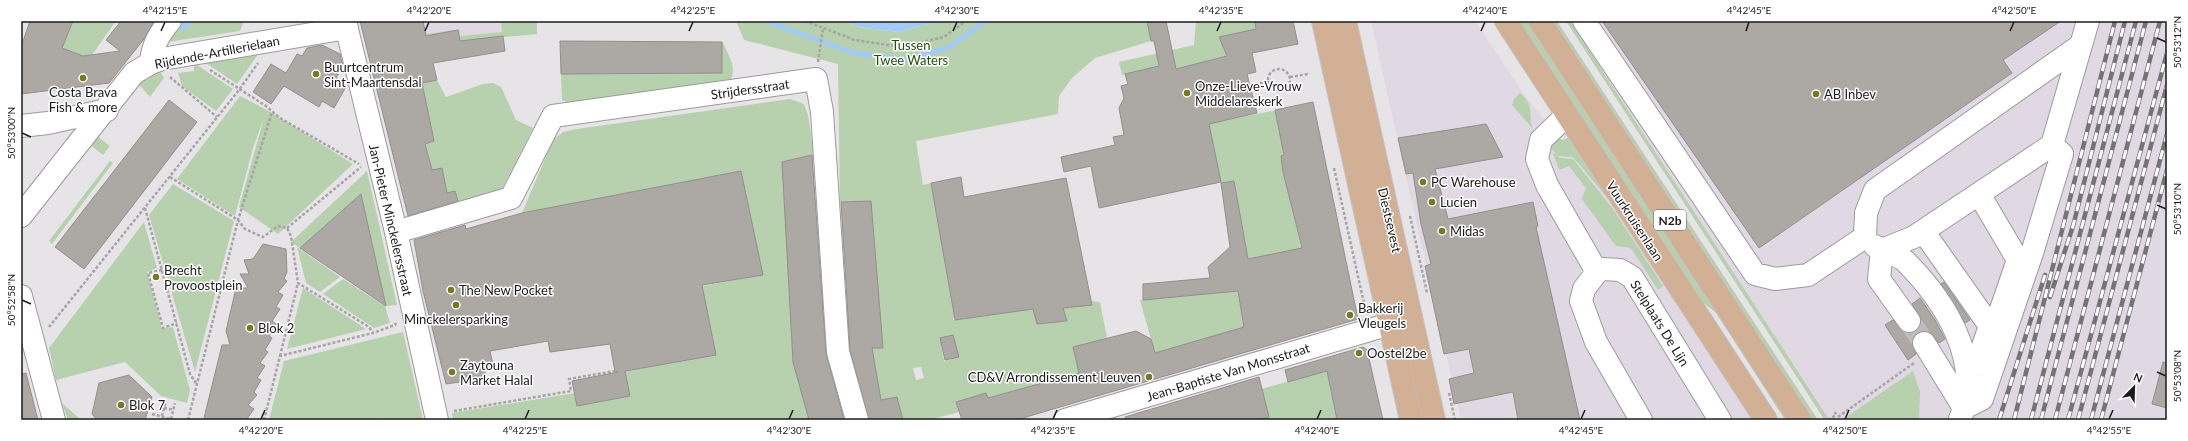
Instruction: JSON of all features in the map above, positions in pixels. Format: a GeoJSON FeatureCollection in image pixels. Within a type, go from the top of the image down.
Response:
{"type":"FeatureCollection","features":[{"type":"Feature","properties":{"kind":"main road","name":"Diestsevest"},"geometry":{"type":"LineString","coordinates":[[1323,21],[1411,420]]}},
{"type":"Feature","properties":{"kind":"main road","name":"Diestsevest"},"geometry":{"type":"LineString","coordinates":[[1346,21],[1434,420]]}},
{"type":"Feature","properties":{"kind":"main road","name":"Vuurkruisenlaan"},"geometry":{"type":"LineString","coordinates":[[1506,21],[1766,420]]}},
{"type":"Feature","properties":{"kind":"main road","name":"N2b"},"geometry":{"type":"LineString","coordinates":[[1540,21],[1800,420]]}},
{"type":"Feature","properties":{"kind":"street"},"geometry":{"type":"LineString","coordinates":[[151,63],[152,52],[159,34],[170,21]]}},
{"type":"Feature","properties":{"kind":"street"},"geometry":{"type":"LineString","coordinates":[[1584,21],[1756,274],[1775,279],[1808,275],[1873,244],[1914,237],[2052,144],[2073,51],[2073,21]]}},
{"type":"Feature","properties":{"kind":"street"},"geometry":{"type":"LineString","coordinates":[[1909,321],[1880,279],[1866,213],[1875,190],[2073,51],[2088,21]]}},
{"type":"Feature","properties":{"kind":"street","name":"Rijdende-Artillerielaan"},"geometry":{"type":"LineString","coordinates":[[21,216],[107,110],[134,73],[151,63],[162,59],[346,25]]}},
{"type":"Feature","properties":{"kind":"street","name":"Jan-Pieter Minckelersstraat"},"geometry":{"type":"LineString","coordinates":[[346,25],[396,232],[412,311],[443,416]]}},
{"type":"Feature","properties":{"kind":"street","name":"Strijdersstraat"},"geometry":{"type":"LineString","coordinates":[[396,232],[511,198],[553,116],[816,79],[822,112],[838,352],[857,420]]}},
{"type":"Feature","properties":{"kind":"street"},"geometry":{"type":"LineString","coordinates":[[21,126],[48,123],[107,110]]}},
{"type":"Feature","properties":{"kind":"street"},"geometry":{"type":"LineString","coordinates":[[1567,115],[1541,140],[1537,159],[1547,186],[1597,272],[1584,289],[1582,301],[1596,342],[1641,420]]}},
{"type":"Feature","properties":{"kind":"street"},"geometry":{"type":"LineString","coordinates":[[1962,414],[1982,399],[2032,253],[2062,154],[2052,144]]}},
{"type":"Feature","properties":{"kind":"street"},"geometry":{"type":"LineString","coordinates":[[1968,371],[1982,348],[1990,326],[1997,321],[2018,260],[1979,194]]}},
{"type":"Feature","properties":{"kind":"street"},"geometry":{"type":"LineString","coordinates":[[1923,231],[1990,326]]}},
{"type":"Feature","properties":{"kind":"street"},"geometry":{"type":"LineString","coordinates":[[1873,244],[1904,260],[1927,287],[1957,330],[1968,371],[1962,414]]}},
{"type":"Feature","properties":{"kind":"street","name":"Stelplaats De Lijn"},"geometry":{"type":"LineString","coordinates":[[1597,272],[1603,269],[1620,270],[1632,277],[1720,420]]}},
{"type":"Feature","properties":{"kind":"street"},"geometry":{"type":"LineString","coordinates":[[21,296],[54,420]]}},
{"type":"Feature","properties":{"kind":"street","name":"Jean-Baptiste Van Monsstraat"},"geometry":{"type":"LineString","coordinates":[[1066,420],[1116,413],[1390,324]]}},
{"type":"Feature","properties":{"kind":"street"},"geometry":{"type":"LineString","coordinates":[[1922,351],[1962,414]]}},
{"type":"Feature","properties":{"kind":"path"},"geometry":{"type":"LineString","coordinates":[[805,21],[855,40],[902,47],[944,37],[966,21]]}},
{"type":"Feature","properties":{"kind":"path"},"geometry":{"type":"LineString","coordinates":[[818,59],[824,28]]}},
{"type":"Feature","properties":{"kind":"path"},"geometry":{"type":"LineString","coordinates":[[47,329],[239,90],[259,61]]}},
{"type":"Feature","properties":{"kind":"path"},"geometry":{"type":"LineString","coordinates":[[206,67],[272,112],[357,163],[367,165],[359,168],[287,228]]}},
{"type":"Feature","properties":{"kind":"path"},"geometry":{"type":"LineString","coordinates":[[1276,69],[1283,69],[1290,77],[1287,88],[1280,91],[1273,89],[1268,82],[1270,73],[1276,69]]}},
{"type":"Feature","properties":{"kind":"path"},"geometry":{"type":"LineString","coordinates":[[1290,77],[1308,74]]}},
{"type":"Feature","properties":{"kind":"path"},"geometry":{"type":"LineString","coordinates":[[168,76],[217,117]]}},
{"type":"Feature","properties":{"kind":"path"},"geometry":{"type":"LineString","coordinates":[[1250,85],[1268,82]]}},
{"type":"Feature","properties":{"kind":"path"},"geometry":{"type":"LineString","coordinates":[[188,420],[238,220],[272,112]]}},
{"type":"Feature","properties":{"kind":"path"},"geometry":{"type":"LineString","coordinates":[[170,177],[238,220],[245,229],[263,237],[278,226],[287,228]]}},
{"type":"Feature","properties":{"kind":"path"},"geometry":{"type":"LineString","coordinates":[[145,208],[190,374],[196,384]]}},
{"type":"Feature","properties":{"kind":"path"},"geometry":{"type":"LineString","coordinates":[[264,420],[298,283],[291,236],[287,228]]}},
{"type":"Feature","properties":{"kind":"path"},"geometry":{"type":"LineString","coordinates":[[162,270],[148,273],[164,328],[177,324]]}},
{"type":"Feature","properties":{"kind":"path"},"geometry":{"type":"LineString","coordinates":[[298,283],[369,327],[373,333]]}},
{"type":"Feature","properties":{"kind":"path"},"geometry":{"type":"LineString","coordinates":[[280,356],[373,333],[395,325],[401,313],[412,311]]}},
{"type":"Feature","properties":{"kind":"path"},"geometry":{"type":"LineString","coordinates":[[1828,420],[1837,416],[1922,351]]}},
{"type":"Feature","properties":{"kind":"path"},"geometry":{"type":"LineString","coordinates":[[443,416],[571,391],[569,379],[615,371]]}},
{"type":"Feature","properties":{"kind":"path"},"geometry":{"type":"LineString","coordinates":[[162,416],[166,401]]}},
{"type":"Feature","properties":{"kind":"path"},"geometry":{"type":"LineString","coordinates":[[152,414],[173,420],[175,403]]}},
{"type":"Feature","properties":{"kind":"path"},"geometry":{"type":"LineString","coordinates":[[164,408],[174,410]]}},
{"type":"Feature","properties":{"kind":"shaded area"},"geometry":{"type":"Polygon","coordinates":[[[423,21],[501,21],[502,32],[460,36],[458,29],[427,34],[423,21]]]}},
{"type":"Feature","properties":{"kind":"shaded area"},"geometry":{"type":"Polygon","coordinates":[[[1371,21],[1475,21],[1525,96],[1616,208],[1754,420],[1461,420],[1371,21]]]}},
{"type":"Feature","properties":{"kind":"shaded area"},"geometry":{"type":"Polygon","coordinates":[[[1568,21],[2167,21],[2167,420],[1829,420],[1568,21]]]}},
{"type":"Feature","properties":{"kind":"green space"},"geometry":{"type":"Polygon","coordinates":[[[72,21],[116,21],[92,55],[67,58],[62,48],[72,21]]]}},
{"type":"Feature","properties":{"kind":"green space"},"geometry":{"type":"Polygon","coordinates":[[[178,21],[244,21],[240,31],[161,43],[178,21]]]}},
{"type":"Feature","properties":{"kind":"green space"},"geometry":{"type":"Polygon","coordinates":[[[423,21],[427,34],[459,29],[460,36],[502,32],[501,21],[537,21],[537,34],[473,40],[461,48],[458,30],[426,36],[423,21]]]}},
{"type":"Feature","properties":{"kind":"green space","name":"Tussen Twee Waters"},"geometry":{"type":"Polygon","coordinates":[[[736,21],[843,21],[858,27],[899,32],[940,21],[1147,21],[1151,41],[1095,58],[1072,78],[1059,96],[1058,114],[916,141],[923,185],[931,183],[954,317],[953,320],[1033,309],[1037,324],[1066,321],[1063,305],[1091,301],[1100,302],[1107,338],[1102,359],[1097,341],[1073,347],[1079,373],[988,398],[986,393],[956,402],[959,412],[929,420],[881,420],[901,412],[897,397],[881,400],[872,348],[883,348],[871,201],[840,202],[838,64],[744,40],[736,21]],[[953,335],[940,338],[944,361],[959,357],[953,335]],[[921,367],[913,368],[916,380],[924,378],[921,367]]]}},
{"type":"Feature","properties":{"kind":"green space"},"geometry":{"type":"Polygon","coordinates":[[[1196,21],[1255,21],[1256,29],[1219,37],[1227,56],[1176,69],[1173,55],[1160,68],[1122,75],[1119,62],[1194,45],[1196,21]]]}},
{"type":"Feature","properties":{"kind":"green space"},"geometry":{"type":"Polygon","coordinates":[[[1515,21],[1531,21],[1791,420],[1785,420],[1716,313],[1700,300],[1515,21]]]}},
{"type":"Feature","properties":{"kind":"green space"},"geometry":{"type":"Polygon","coordinates":[[[1551,21],[1557,21],[1818,420],[1812,420],[1551,21]]]}},
{"type":"Feature","properties":{"kind":"green space"},"geometry":{"type":"Polygon","coordinates":[[[1566,21],[1570,21],[1828,418],[1824,419],[1566,21]]]}},
{"type":"Feature","properties":{"kind":"green space"},"geometry":{"type":"Polygon","coordinates":[[[722,41],[733,68],[733,73],[728,84],[575,106],[562,100],[561,74],[721,73],[722,41]]]}},
{"type":"Feature","properties":{"kind":"green space"},"geometry":{"type":"Polygon","coordinates":[[[259,53],[237,84],[206,63],[259,53]]]}},
{"type":"Feature","properties":{"kind":"green space"},"geometry":{"type":"Polygon","coordinates":[[[197,65],[233,89],[216,111],[182,86],[178,73],[194,71],[194,66],[197,65]]]}},
{"type":"Feature","properties":{"kind":"green space"},"geometry":{"type":"Polygon","coordinates":[[[157,66],[164,78],[150,97],[138,84],[157,66]]]}},
{"type":"Feature","properties":{"kind":"green space"},"geometry":{"type":"Polygon","coordinates":[[[437,80],[446,97],[483,84],[493,83],[501,87],[516,120],[533,128],[498,197],[460,208],[455,191],[439,195],[425,144],[434,141],[422,83],[437,80]]]}},
{"type":"Feature","properties":{"kind":"green space"},"geometry":{"type":"Polygon","coordinates":[[[1520,93],[1528,102],[1533,129],[1512,105],[1514,99],[1520,93]]]}},
{"type":"Feature","properties":{"kind":"green space"},"geometry":{"type":"Polygon","coordinates":[[[240,96],[267,110],[353,164],[278,234],[239,207],[264,118],[253,148],[235,216],[177,179],[240,96]]]}},
{"type":"Feature","properties":{"kind":"green space"},"geometry":{"type":"Polygon","coordinates":[[[790,99],[804,104],[808,115],[814,155],[782,162],[809,420],[453,420],[452,413],[575,393],[577,406],[630,396],[625,371],[716,355],[702,286],[763,275],[741,171],[522,213],[553,140],[563,132],[790,99]]]}},
{"type":"Feature","properties":{"kind":"green space"},"geometry":{"type":"Polygon","coordinates":[[[1277,110],[1283,149],[1283,172],[1311,289],[1253,258],[1248,259],[1234,181],[1221,183],[1209,124],[1277,110]]]}},
{"type":"Feature","properties":{"kind":"green space"},"geometry":{"type":"Polygon","coordinates":[[[96,135],[110,146],[103,155],[89,144],[96,135]]]}},
{"type":"Feature","properties":{"kind":"green space"},"geometry":{"type":"Polygon","coordinates":[[[1556,137],[1563,140],[1569,137],[1615,207],[1573,157],[1558,156],[1548,145],[1556,137]]]}},
{"type":"Feature","properties":{"kind":"green space"},"geometry":{"type":"Polygon","coordinates":[[[1554,153],[1560,158],[1573,159],[1613,209],[1663,286],[1658,290],[1631,248],[1616,246],[1582,199],[1586,188],[1569,166],[1559,169],[1553,154],[1554,153]]]}},
{"type":"Feature","properties":{"kind":"green space"},"geometry":{"type":"Polygon","coordinates":[[[110,161],[113,163],[52,244],[49,241],[110,161]]]}},
{"type":"Feature","properties":{"kind":"green space"},"geometry":{"type":"Polygon","coordinates":[[[367,171],[397,305],[386,306],[361,195],[300,248],[291,242],[367,171]]]}},
{"type":"Feature","properties":{"kind":"green space"},"geometry":{"type":"Polygon","coordinates":[[[173,184],[234,221],[195,372],[149,215],[173,184]]]}},
{"type":"Feature","properties":{"kind":"green space"},"geometry":{"type":"Polygon","coordinates":[[[144,222],[157,268],[147,272],[162,329],[173,327],[190,390],[187,403],[161,396],[125,362],[56,380],[49,348],[144,222]]]}},
{"type":"Feature","properties":{"kind":"green space"},"geometry":{"type":"Polygon","coordinates":[[[297,247],[340,277],[320,292],[306,283],[297,247]]]}},
{"type":"Feature","properties":{"kind":"green space"},"geometry":{"type":"Polygon","coordinates":[[[343,279],[385,306],[390,323],[374,328],[323,294],[343,279]]]}},
{"type":"Feature","properties":{"kind":"green space"},"geometry":{"type":"Polygon","coordinates":[[[303,288],[366,329],[287,349],[303,288]]]}},
{"type":"Feature","properties":{"kind":"green space"},"geometry":{"type":"Polygon","coordinates":[[[1238,291],[1244,327],[1155,353],[1140,300],[1238,291]]]}},
{"type":"Feature","properties":{"kind":"green space"},"geometry":{"type":"Polygon","coordinates":[[[403,332],[423,420],[386,420],[382,418],[373,420],[269,420],[284,361],[403,332]]]}},
{"type":"Feature","properties":{"kind":"green space"},"geometry":{"type":"Polygon","coordinates":[[[1335,369],[1338,383],[1329,385],[1337,420],[1258,420],[1268,417],[1261,389],[1335,369]]]}},
{"type":"Feature","properties":{"kind":"green space"},"geometry":{"type":"Polygon","coordinates":[[[1913,371],[1920,392],[1919,420],[1842,420],[1913,371]]]}},
{"type":"Feature","properties":{"kind":"green space"},"geometry":{"type":"Polygon","coordinates":[[[62,403],[81,420],[68,420],[62,403]]]}},
{"type":"Feature","properties":{"kind":"water"},"geometry":{"type":"Polygon","coordinates":[[[181,21],[194,21],[184,31],[178,26],[181,21]]]}},
{"type":"Feature","properties":{"kind":"water"},"geometry":{"type":"Polygon","coordinates":[[[843,21],[940,21],[899,32],[858,27],[843,21]]]}},
{"type":"Feature","properties":{"kind":"building"},"geometry":{"type":"Polygon","coordinates":[[[30,21],[73,21],[62,48],[83,56],[120,51],[106,40],[121,21],[154,21],[144,39],[109,83],[21,94],[21,47],[30,21]]]}},
{"type":"Feature","properties":{"kind":"building"},"geometry":{"type":"Polygon","coordinates":[[[360,21],[423,21],[426,36],[458,30],[460,41],[503,36],[505,51],[433,63],[437,80],[422,83],[434,141],[425,144],[432,170],[442,168],[447,193],[455,191],[458,201],[408,216],[360,21]]]}},
{"type":"Feature","properties":{"kind":"building"},"geometry":{"type":"Polygon","coordinates":[[[1147,21],[1166,21],[1176,69],[1227,56],[1219,37],[1256,29],[1255,21],[1293,21],[1298,44],[1252,53],[1256,72],[1247,74],[1257,113],[1209,124],[1221,182],[1099,208],[1091,166],[1064,172],[1061,157],[1115,145],[1113,137],[1124,135],[1119,108],[1124,98],[1121,86],[1128,84],[1125,74],[1159,66],[1154,41],[1151,41],[1147,21]]]}},
{"type":"Feature","properties":{"kind":"building","name":"AB Inbev"},"geometry":{"type":"Polygon","coordinates":[[[1602,21],[2061,21],[2003,60],[2012,73],[1759,248],[1602,21]]]}},
{"type":"Feature","properties":{"kind":"building"},"geometry":{"type":"Polygon","coordinates":[[[560,41],[722,42],[722,73],[561,74],[560,41]]]}},
{"type":"Feature","properties":{"kind":"building","name":"Buurtcentrum Sint-Maartensdal"},"geometry":{"type":"Polygon","coordinates":[[[322,45],[340,54],[343,67],[336,78],[347,85],[334,108],[322,101],[319,107],[284,86],[271,104],[253,92],[271,64],[286,73],[297,54],[302,56],[307,48],[322,45]]]}},
{"type":"Feature","properties":{"kind":"building"},"geometry":{"type":"Polygon","coordinates":[[[169,100],[197,122],[84,269],[55,247],[169,100]]]}},
{"type":"Feature","properties":{"kind":"building"},"geometry":{"type":"Polygon","coordinates":[[[1313,102],[1358,319],[1016,420],[962,420],[956,402],[986,393],[988,398],[1079,373],[1073,347],[1136,331],[1151,339],[1155,353],[1244,327],[1238,291],[1143,300],[1143,284],[1210,278],[1208,267],[1230,247],[1221,183],[1234,181],[1248,259],[1302,248],[1283,172],[1281,156],[1284,155],[1275,110],[1313,102]]]}},
{"type":"Feature","properties":{"kind":"building"},"geometry":{"type":"Polygon","coordinates":[[[1486,124],[1503,157],[1435,169],[1448,219],[1533,202],[1538,226],[1536,227],[1580,420],[1518,420],[1513,392],[1454,404],[1449,379],[1474,373],[1469,349],[1444,354],[1425,266],[1431,264],[1421,224],[1413,173],[1406,174],[1398,138],[1486,124]]]}},
{"type":"Feature","properties":{"kind":"building"},"geometry":{"type":"Polygon","coordinates":[[[812,155],[826,353],[844,420],[809,420],[793,362],[782,162],[812,155]]]}},
{"type":"Feature","properties":{"kind":"building"},"geometry":{"type":"Polygon","coordinates":[[[741,171],[763,275],[702,285],[716,355],[625,371],[630,396],[577,406],[572,381],[618,372],[615,372],[610,344],[550,352],[548,341],[490,351],[493,365],[484,367],[486,378],[446,384],[423,291],[414,240],[465,225],[466,229],[522,213],[741,171]]]}},
{"type":"Feature","properties":{"kind":"building"},"geometry":{"type":"Polygon","coordinates":[[[961,177],[964,197],[1066,178],[1092,305],[1063,308],[1067,321],[1037,324],[1033,309],[955,320],[931,183],[961,177]]]}},
{"type":"Feature","properties":{"kind":"building"},"geometry":{"type":"Polygon","coordinates":[[[361,194],[386,306],[300,248],[361,194]]]}},
{"type":"Feature","properties":{"kind":"building"},"geometry":{"type":"Polygon","coordinates":[[[871,201],[883,348],[872,348],[881,400],[897,397],[903,420],[869,420],[850,350],[841,202],[871,201]]]}},
{"type":"Feature","properties":{"kind":"building","name":"Blok 2"},"geometry":{"type":"Polygon","coordinates":[[[263,244],[286,249],[287,272],[284,279],[287,281],[278,292],[283,295],[276,307],[280,309],[272,321],[276,324],[269,336],[272,338],[265,350],[268,352],[260,363],[265,366],[257,378],[261,380],[254,392],[257,395],[248,405],[254,409],[246,420],[206,420],[204,418],[222,345],[230,345],[226,331],[236,288],[248,288],[240,274],[249,274],[244,260],[253,259],[263,244]]]}},
{"type":"Feature","properties":{"kind":"building"},"geometry":{"type":"Polygon","coordinates":[[[1944,282],[1970,320],[1965,323],[1941,284],[1944,282]]]}},
{"type":"Feature","properties":{"kind":"building"},"geometry":{"type":"Polygon","coordinates":[[[1920,298],[1935,320],[1945,339],[1939,343],[1930,332],[1918,332],[1913,337],[1912,343],[1916,354],[1908,360],[1885,325],[1893,320],[1903,332],[1910,333],[1917,331],[1920,326],[1921,319],[1912,304],[1920,298]]]}},
{"type":"Feature","properties":{"kind":"building"},"geometry":{"type":"Polygon","coordinates":[[[953,335],[959,357],[945,360],[940,338],[953,335]]]}},
{"type":"Feature","properties":{"kind":"building"},"geometry":{"type":"Polygon","coordinates":[[[1363,347],[1367,350],[1383,420],[1337,420],[1327,371],[1288,382],[1285,370],[1363,347]]]}},
{"type":"Feature","properties":{"kind":"building"},"geometry":{"type":"Polygon","coordinates":[[[2163,362],[2167,363],[2167,408],[2152,404],[2163,362]]]}},
{"type":"Feature","properties":{"kind":"building"},"geometry":{"type":"Polygon","coordinates":[[[26,373],[38,420],[21,420],[21,374],[26,373]]]}},
{"type":"Feature","properties":{"kind":"building","name":"Blok 7"},"geometry":{"type":"Polygon","coordinates":[[[129,375],[152,397],[145,420],[97,420],[92,414],[99,383],[129,375]]]}},
{"type":"Feature","properties":{"kind":"building"},"geometry":{"type":"Polygon","coordinates":[[[1259,377],[1269,417],[1257,420],[1126,420],[1125,417],[1259,377]]]}},
{"type":"Feature","properties":{"kind":"waterway"},"geometry":{"type":"LineString","coordinates":[[766,21],[853,53],[907,60],[949,47],[986,21]]}},
{"type":"Feature","properties":{"kind":"tunnel"},"geometry":{"type":"LineString","coordinates":[[1909,321],[1924,343]]}},
{"type":"Feature","properties":{"kind":"railway"},"geometry":{"type":"LineString","coordinates":[[2014,420],[2115,21]]}},
{"type":"Feature","properties":{"kind":"railway"},"geometry":{"type":"LineString","coordinates":[[2050,297],[2073,226],[2125,21]]}},
{"type":"Feature","properties":{"kind":"railway"},"geometry":{"type":"LineString","coordinates":[[2031,420],[2136,21]]}},
{"type":"Feature","properties":{"kind":"railway"},"geometry":{"type":"LineString","coordinates":[[2041,420],[2146,21]]}},
{"type":"Feature","properties":{"kind":"railway"},"geometry":{"type":"LineString","coordinates":[[2055,420],[2160,21]]}},
{"type":"Feature","properties":{"kind":"railway"},"geometry":{"type":"LineString","coordinates":[[2068,420],[2167,53]]}},
{"type":"Feature","properties":{"kind":"railway"},"geometry":{"type":"LineString","coordinates":[[2078,420],[2167,85]]}},
{"type":"Feature","properties":{"kind":"railway"},"geometry":{"type":"LineString","coordinates":[[2091,420],[2167,134]]}},
{"type":"Feature","properties":{"kind":"railway"},"geometry":{"type":"LineString","coordinates":[[2101,420],[2167,170]]}},
{"type":"Feature","properties":{"kind":"railway"},"geometry":{"type":"LineString","coordinates":[[1999,420],[2045,275]]}},
{"type":"Feature","properties":{"kind":"place","name":"Buurtcentrum Sint-Maartensdal"},"geometry":{"type":"Point","coordinates":[316,74]}},
{"type":"Feature","properties":{"kind":"place","name":"Costa Brava Fish & more"},"geometry":{"type":"Point","coordinates":[83,78]}},
{"type":"Feature","properties":{"kind":"place","name":"Onze-Lieve-Vrouw Middelareskerk"},"geometry":{"type":"Point","coordinates":[1187,93]}},
{"type":"Feature","properties":{"kind":"place","name":"AB Inbev"},"geometry":{"type":"Point","coordinates":[1816,94]}},
{"type":"Feature","properties":{"kind":"place","name":"PC Warehouse"},"geometry":{"type":"Point","coordinates":[1423,182]}},
{"type":"Feature","properties":{"kind":"place","name":"Lucien"},"geometry":{"type":"Point","coordinates":[1432,202]}},
{"type":"Feature","properties":{"kind":"place","name":"Midas"},"geometry":{"type":"Point","coordinates":[1442,231]}},
{"type":"Feature","properties":{"kind":"place","name":"Brecht Provoostplein"},"geometry":{"type":"Point","coordinates":[156,277]}},
{"type":"Feature","properties":{"kind":"place","name":"The New Pocket"},"geometry":{"type":"Point","coordinates":[451,290]}},
{"type":"Feature","properties":{"kind":"place","name":"Minckelersparking"},"geometry":{"type":"Point","coordinates":[456,305]}},
{"type":"Feature","properties":{"kind":"place","name":"Bakkerij Vleugels"},"geometry":{"type":"Point","coordinates":[1350,315]}},
{"type":"Feature","properties":{"kind":"place","name":"Blok 2"},"geometry":{"type":"Point","coordinates":[250,328]}},
{"type":"Feature","properties":{"kind":"place","name":"Oostel2be"},"geometry":{"type":"Point","coordinates":[1359,353]}},
{"type":"Feature","properties":{"kind":"place","name":"Zaytouna Market Halal"},"geometry":{"type":"Point","coordinates":[452,372]}},
{"type":"Feature","properties":{"kind":"place","name":"CD&V Arrondissement Leuven"},"geometry":{"type":"Point","coordinates":[1149,377]}},
{"type":"Feature","properties":{"kind":"place","name":"Blok 7"},"geometry":{"type":"Point","coordinates":[121,405]}}]}
